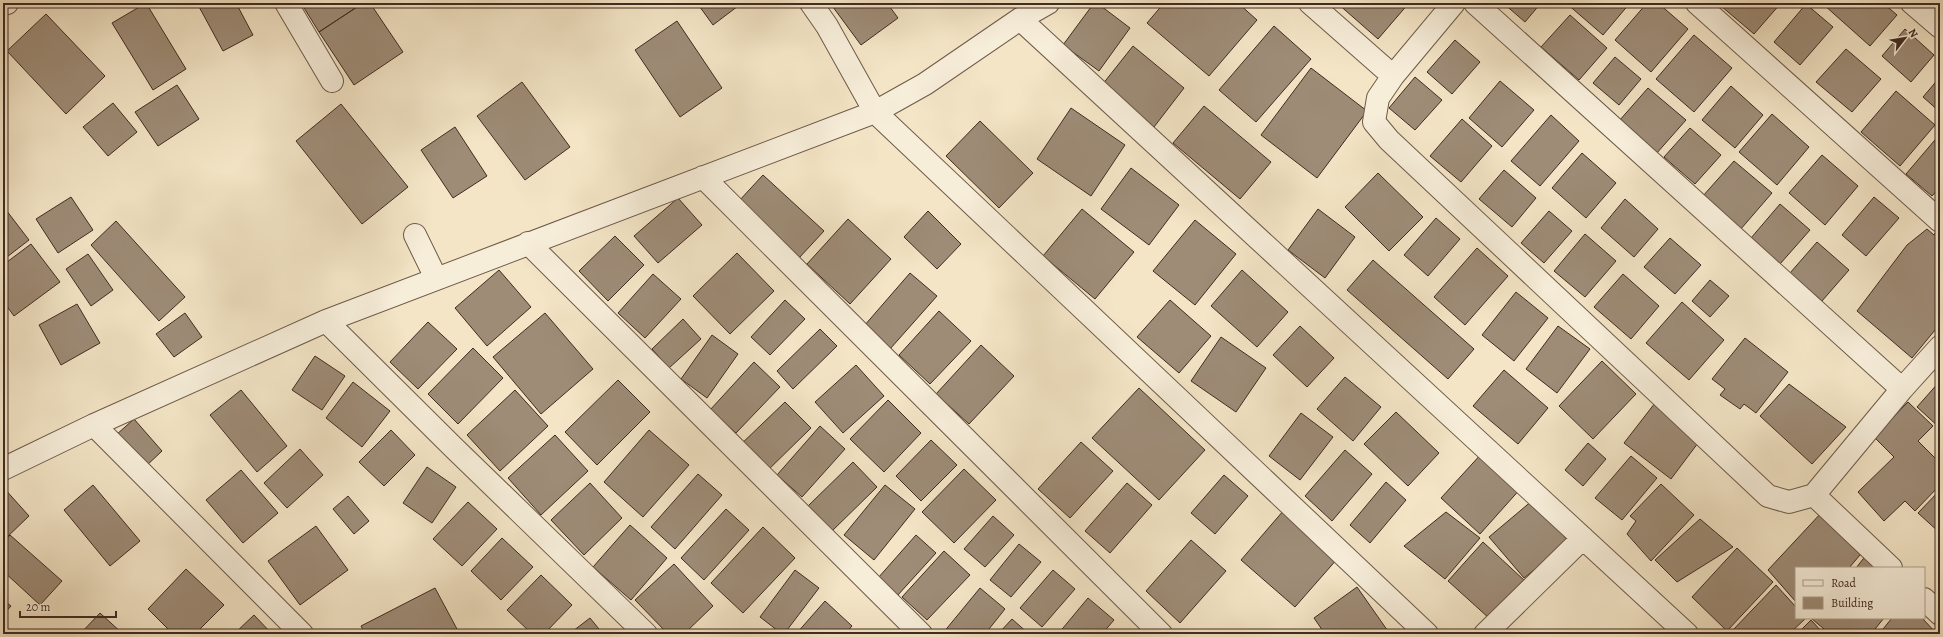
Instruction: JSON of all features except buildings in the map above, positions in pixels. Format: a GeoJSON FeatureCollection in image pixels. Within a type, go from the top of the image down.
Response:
{"type":"FeatureCollection","features":[{"type":"Feature","properties":{"kind":"street"},"geometry":{"type":"LineString","coordinates":[[3,4],[7,3]]}},
{"type":"Feature","properties":{"kind":"street"},"geometry":{"type":"LineString","coordinates":[[286,3],[332,82]]}},
{"type":"Feature","properties":{"kind":"street"},"geometry":{"type":"LineString","coordinates":[[811,3],[827,26],[876,112],[1427,634]]}},
{"type":"Feature","properties":{"kind":"street"},"geometry":{"type":"LineString","coordinates":[[3,469],[94,425],[326,320],[876,112],[925,84],[1020,19],[1048,3]]}},
{"type":"Feature","properties":{"kind":"street"},"geometry":{"type":"LineString","coordinates":[[1310,3],[1393,76]]}},
{"type":"Feature","properties":{"kind":"street"},"geometry":{"type":"LineString","coordinates":[[1454,3],[1393,76],[1378,98],[1374,122],[1389,140],[1768,496],[1789,502],[1814,495],[1902,388],[1940,347]]}},
{"type":"Feature","properties":{"kind":"street"},"geometry":{"type":"LineString","coordinates":[[1475,3],[1902,388]]}},
{"type":"Feature","properties":{"kind":"street"},"geometry":{"type":"LineString","coordinates":[[1697,3],[1940,221]]}},
{"type":"Feature","properties":{"kind":"street"},"geometry":{"type":"LineString","coordinates":[[1912,3],[1940,27]]}},
{"type":"Feature","properties":{"kind":"street"},"geometry":{"type":"LineString","coordinates":[[1020,19],[1687,634]]}},
{"type":"Feature","properties":{"kind":"street"},"geometry":{"type":"LineString","coordinates":[[703,177],[1161,634]]}},
{"type":"Feature","properties":{"kind":"street"},"geometry":{"type":"LineString","coordinates":[[415,235],[436,278]]}},
{"type":"Feature","properties":{"kind":"street"},"geometry":{"type":"LineString","coordinates":[[528,243],[921,634]]}},
{"type":"Feature","properties":{"kind":"street"},"geometry":{"type":"LineString","coordinates":[[326,320],[454,448],[646,634]]}},
{"type":"Feature","properties":{"kind":"street"},"geometry":{"type":"LineString","coordinates":[[94,425],[302,634]]}},
{"type":"Feature","properties":{"kind":"street"},"geometry":{"type":"LineString","coordinates":[[1814,495],[1890,567]]}},
{"type":"Feature","properties":{"kind":"street"},"geometry":{"type":"LineString","coordinates":[[1486,634],[1583,538]]}},
{"type":"Feature","properties":{"kind":"street"},"geometry":{"type":"LineString","coordinates":[[1925,600],[1940,614]]}}]}
